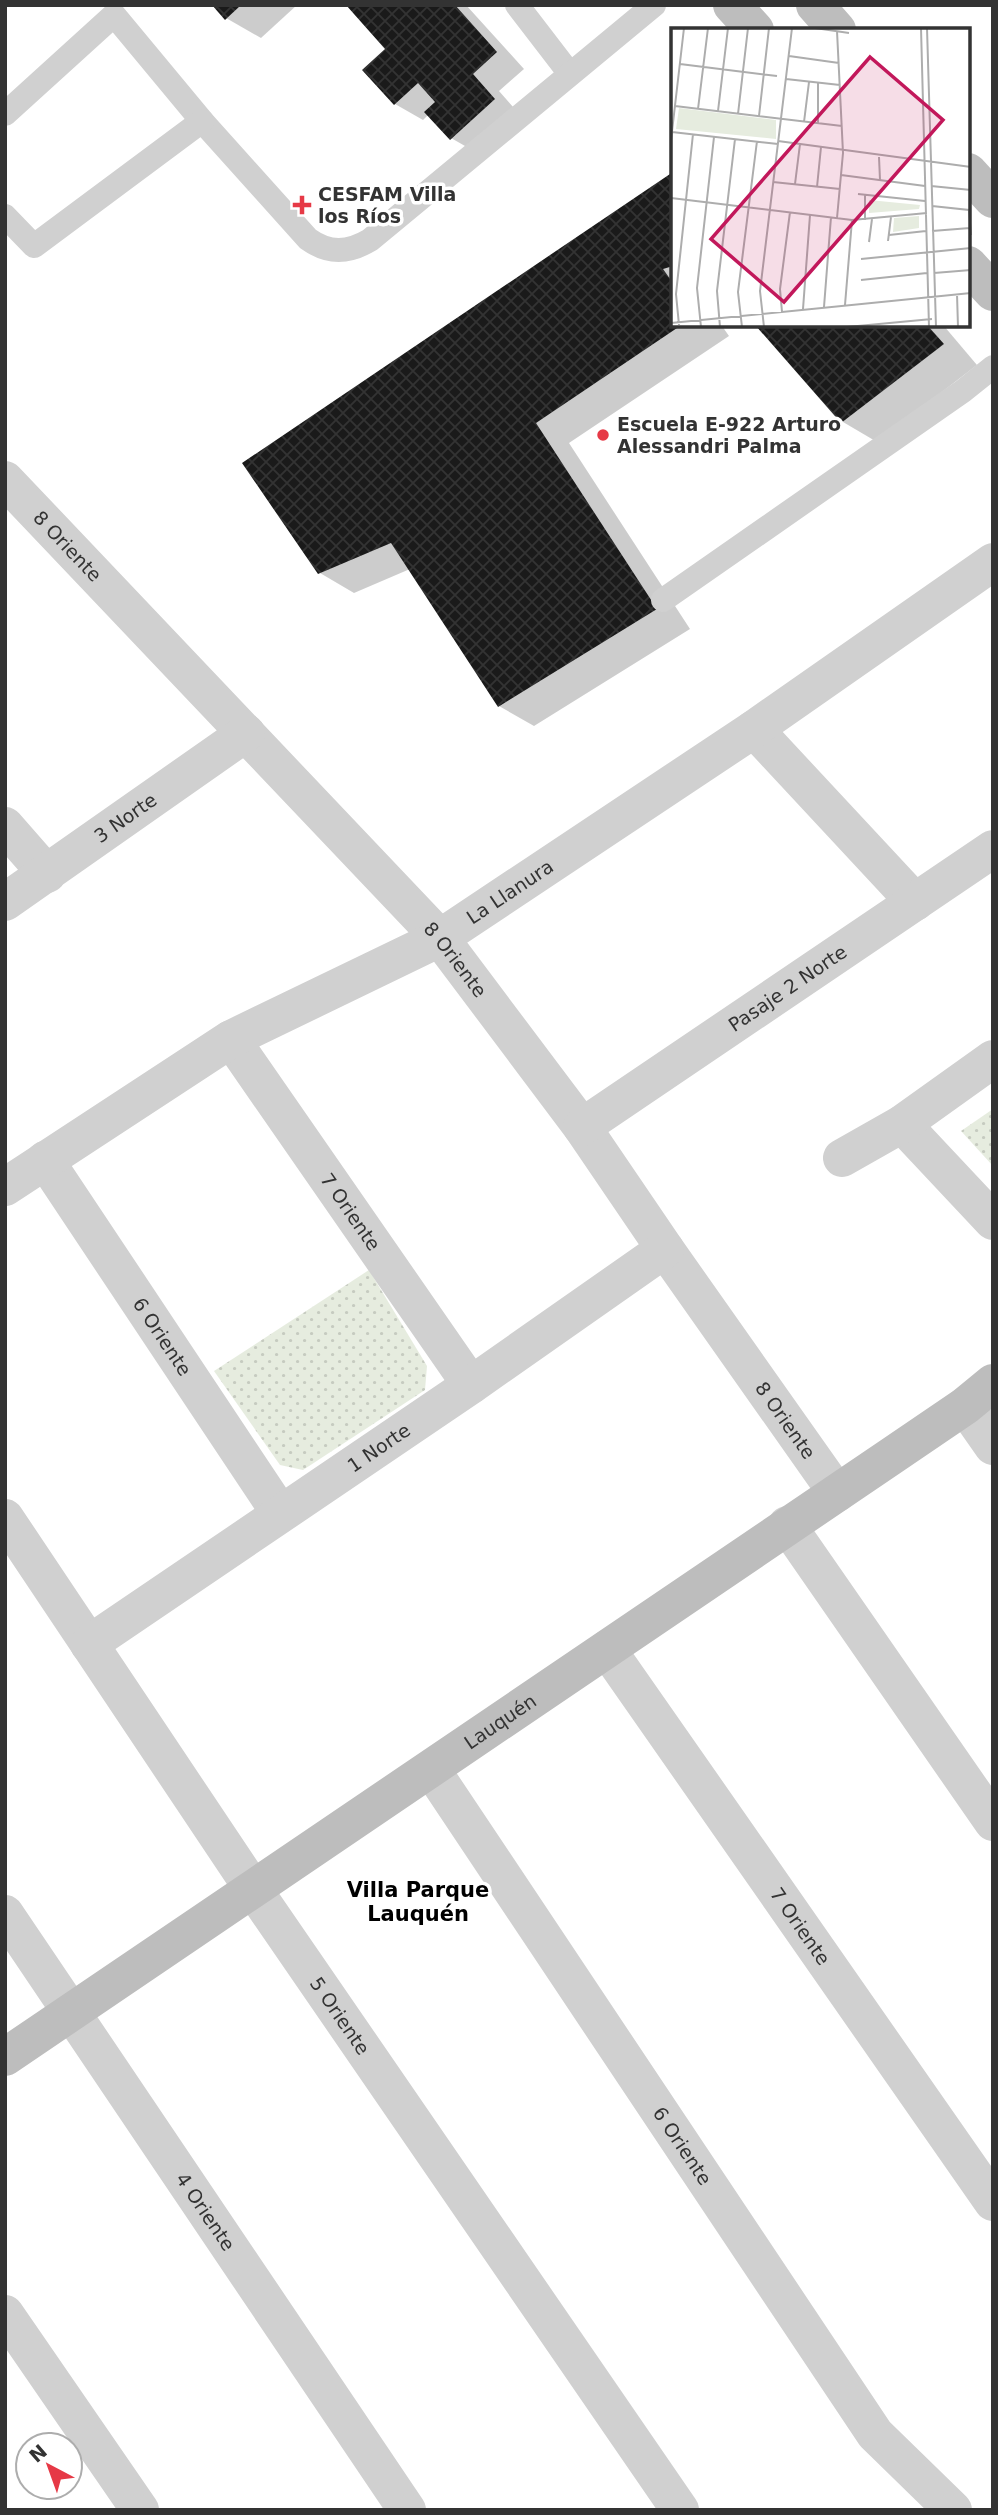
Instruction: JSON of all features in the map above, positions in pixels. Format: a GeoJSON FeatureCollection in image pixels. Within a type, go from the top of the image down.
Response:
{"type":"FeatureCollection","features":[{"type":"Feature","properties":{"kind":"street"},"geometry":{"type":"LineString","coordinates":[[732,5],[753,28]]}},
{"type":"Feature","properties":{"kind":"street"},"geometry":{"type":"LineString","coordinates":[[815,5],[835,28]]}},
{"type":"Feature","properties":{"kind":"street"},"geometry":{"type":"LineString","coordinates":[[970,174],[993,199]]}},
{"type":"Feature","properties":{"kind":"street"},"geometry":{"type":"LineString","coordinates":[[970,267],[993,292]]}},
{"type":"Feature","properties":{"kind":"street","name":"8 Oriente"},"geometry":{"type":"LineString","coordinates":[[5,480],[440,938],[582,1127],[664,1249],[837,1493]]}},
{"type":"Feature","properties":{"kind":"street","name":"La Llanura"},"geometry":{"type":"LineString","coordinates":[[5,1188],[231,1039],[440,938],[754,729],[993,562]]}},
{"type":"Feature","properties":{"kind":"street"},"geometry":{"type":"LineString","coordinates":[[754,729],[915,902]]}},
{"type":"Feature","properties":{"kind":"street","name":"3 Norte"},"geometry":{"type":"LineString","coordinates":[[5,902],[246,733]]}},
{"type":"Feature","properties":{"kind":"street"},"geometry":{"type":"LineString","coordinates":[[5,826],[47,874]]}},
{"type":"Feature","properties":{"kind":"street","name":"Pasaje 2 Norte"},"geometry":{"type":"LineString","coordinates":[[582,1127],[993,849]]}},
{"type":"Feature","properties":{"kind":"street","name":"7 Oriente"},"geometry":{"type":"LineString","coordinates":[[231,1039],[471,1385]]}},
{"type":"Feature","properties":{"kind":"street"},"geometry":{"type":"LineString","coordinates":[[842,1158],[902,1124],[993,1059]]}},
{"type":"Feature","properties":{"kind":"street"},"geometry":{"type":"LineString","coordinates":[[902,1124],[993,1221]]}},
{"type":"Feature","properties":{"kind":"street","name":"6 Oriente"},"geometry":{"type":"LineString","coordinates":[[45,1160],[280,1513]]}},
{"type":"Feature","properties":{"kind":"street","name":"1 Norte"},"geometry":{"type":"LineString","coordinates":[[89,1644],[471,1385],[664,1249]]}},
{"type":"Feature","properties":{"kind":"street"},"geometry":{"type":"LineString","coordinates":[[979,1394],[993,1446]]}},
{"type":"Feature","properties":{"kind":"street","name":"Lauquén"},"geometry":{"type":"LineString","coordinates":[[5,2057],[979,1394]]}},
{"type":"Feature","properties":{"kind":"street","name":"5 Oriente"},"geometry":{"type":"LineString","coordinates":[[5,1518],[253,1889],[680,2510]]}},
{"type":"Feature","properties":{"kind":"street"},"geometry":{"type":"LineString","coordinates":[[787,1525],[993,1822]]}},
{"type":"Feature","properties":{"kind":"street","name":"7 Oriente"},"geometry":{"type":"LineString","coordinates":[[607,1649],[993,2202]]}},
{"type":"Feature","properties":{"kind":"street","name":"6 Oriente"},"geometry":{"type":"LineString","coordinates":[[431,1769],[875,2434],[953,2510]]}},
{"type":"Feature","properties":{"kind":"street","name":"4 Oriente"},"geometry":{"type":"LineString","coordinates":[[5,1914],[407,2510]]}},
{"type":"Feature","properties":{"kind":"street"},"geometry":{"type":"LineString","coordinates":[[5,2314],[140,2510]]}},
{"type":"Feature","properties":{"kind":"lane"},"geometry":{"type":"LineString","coordinates":[[517,5],[570,74]]}},
{"type":"Feature","properties":{"kind":"lane"},"geometry":{"type":"LineString","coordinates":[[5,114],[114,15],[202,121],[308,239],[328,250],[341,251],[356,248],[370,240],[654,5]]}},
{"type":"Feature","properties":{"kind":"lane"},"geometry":{"type":"LineString","coordinates":[[5,216],[34,246],[202,121]]}},
{"type":"Feature","properties":{"kind":"lane"},"geometry":{"type":"LineString","coordinates":[[663,600],[963,391],[993,367]]}},
{"type":"Feature","properties":{"kind":"shaded area"},"geometry":{"type":"Polygon","coordinates":[[[993,1109],[993,1166],[961,1131],[993,1109]]]}},
{"type":"Feature","properties":{"kind":"shaded area"},"geometry":{"type":"Polygon","coordinates":[[[369,1270],[427,1366],[425,1390],[303,1470],[280,1465],[214,1371],[369,1270]]]}},
{"type":"Feature","properties":{"kind":"building"},"geometry":{"type":"Polygon","coordinates":[[[212,5],[241,5],[225,20],[212,5]]]}},
{"type":"Feature","properties":{"kind":"building"},"geometry":{"type":"Polygon","coordinates":[[[346,5],[455,5],[497,52],[473,74],[495,99],[450,140],[424,112],[435,102],[418,83],[394,105],[362,70],[385,49],[346,5]]]}},
{"type":"Feature","properties":{"kind":"building"},"geometry":{"type":"Polygon","coordinates":[[[671,173],[671,267],[663,269],[671,280],[671,327],[679,327],[536,423],[657,609],[498,707],[391,543],[318,574],[242,463],[671,173]]]}},
{"type":"Feature","properties":{"kind":"building"},"geometry":{"type":"Polygon","coordinates":[[[757,327],[929,327],[944,344],[841,423],[757,327]]]}},
{"type":"Feature","properties":{"kind":"place","name":"CESFAM Villa los Ríos"},"geometry":{"type":"Point","coordinates":[302,205]}},
{"type":"Feature","properties":{"kind":"place","name":"Escuela E-922 Arturo Alessandri Palma"},"geometry":{"type":"Point","coordinates":[603,435]}},
{"type":"Feature","properties":{"kind":"district","name":"Villa Parque Lauquén"},"geometry":{"type":"Point","coordinates":[418,1902]}}]}
